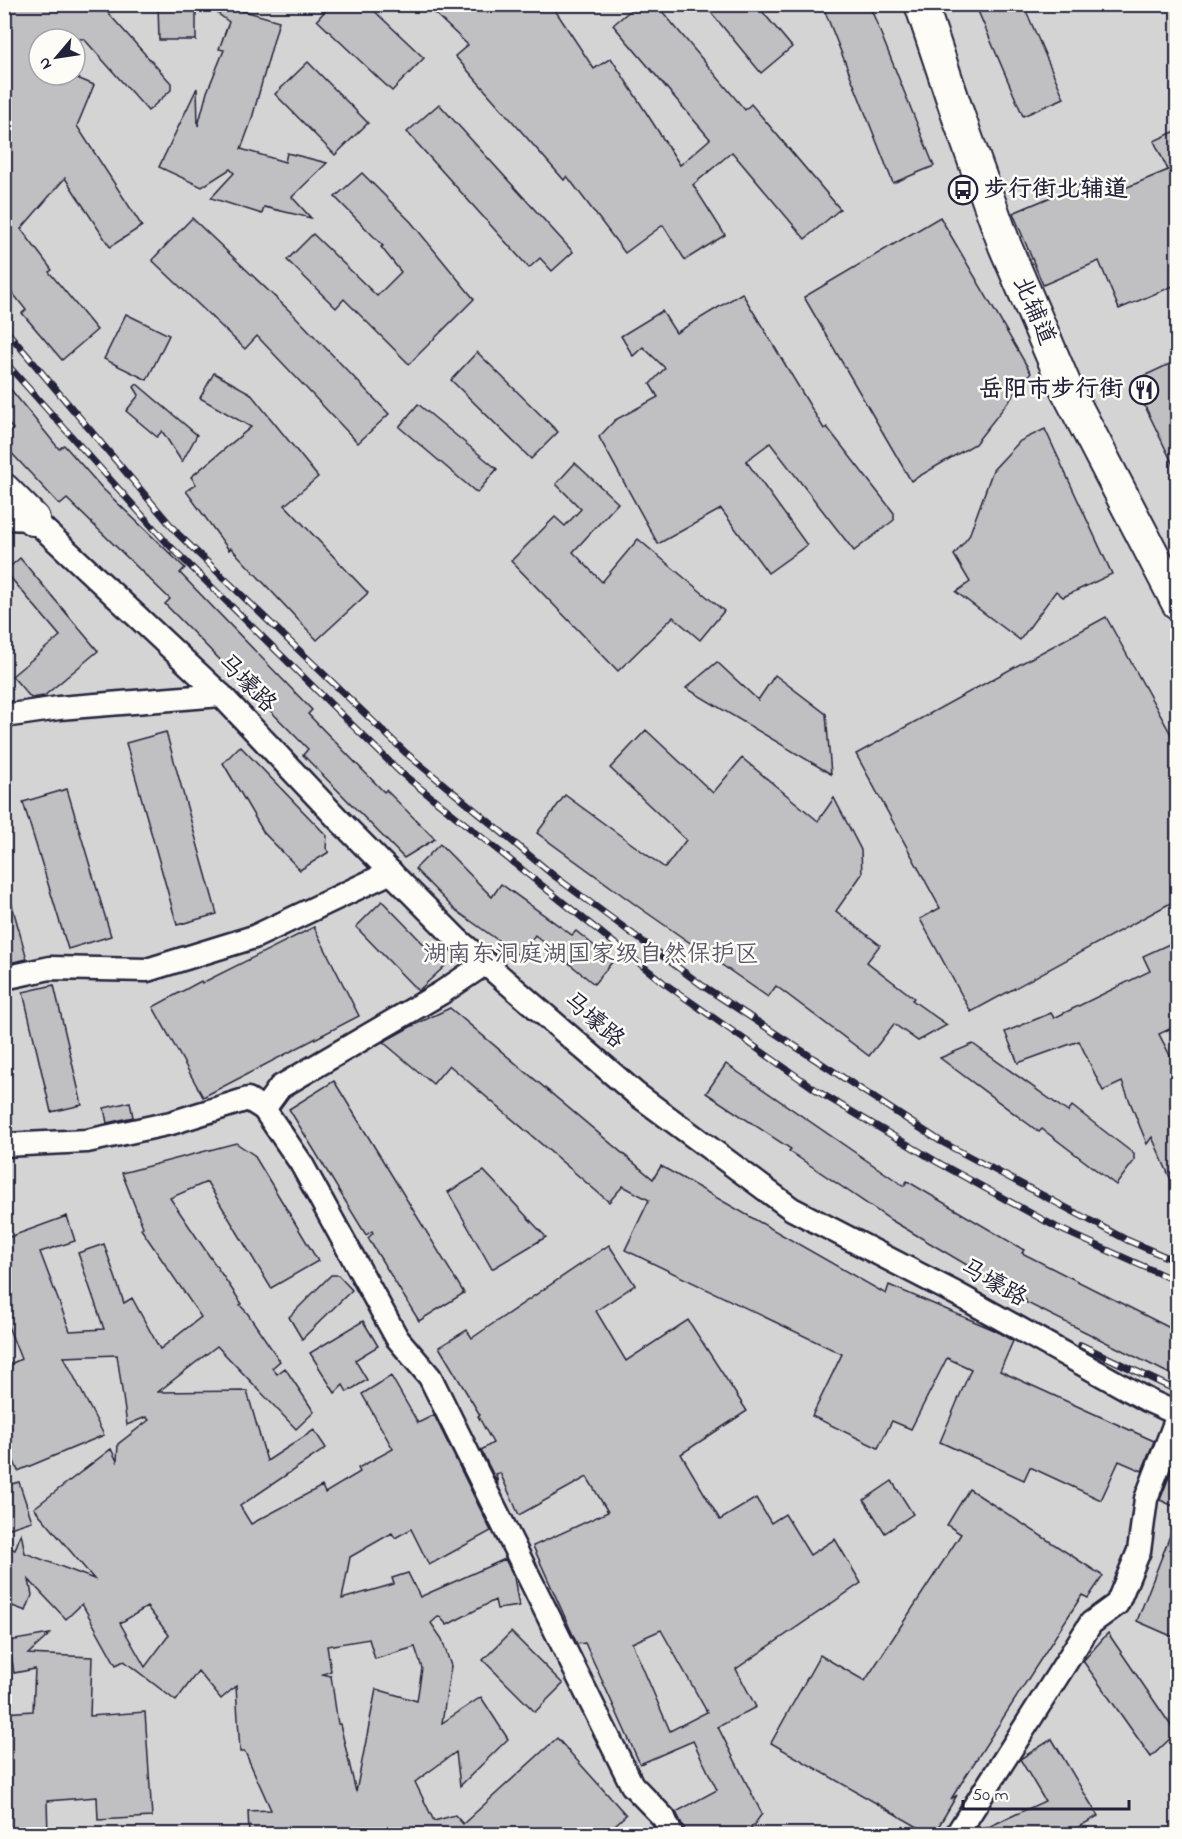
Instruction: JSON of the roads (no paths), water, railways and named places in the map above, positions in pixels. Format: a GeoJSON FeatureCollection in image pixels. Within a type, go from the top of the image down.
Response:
{"type":"FeatureCollection","features":[{"type":"Feature","properties":{"kind":"main road","name":"北辅道"},"geometry":{"type":"LineString","coordinates":[[921,4],[1005,246],[1066,388],[1178,603]]}},
{"type":"Feature","properties":{"kind":"main road"},"geometry":{"type":"LineString","coordinates":[[4,490],[19,519]]}},
{"type":"Feature","properties":{"kind":"street","name":"马壕路"},"geometry":{"type":"LineString","coordinates":[[19,519],[221,695],[338,819],[457,939],[635,1093],[792,1209],[955,1293],[1149,1401],[1178,1414]]}},
{"type":"Feature","properties":{"kind":"street"},"geometry":{"type":"LineString","coordinates":[[4,716],[59,708],[221,695]]}},
{"type":"Feature","properties":{"kind":"street"},"geometry":{"type":"LineString","coordinates":[[4,978],[51,968],[147,970],[254,937],[391,872]]}},
{"type":"Feature","properties":{"kind":"street"},"geometry":{"type":"LineString","coordinates":[[264,1109],[280,1088],[441,993],[486,963]]}},
{"type":"Feature","properties":{"kind":"street"},"geometry":{"type":"LineString","coordinates":[[4,1145],[87,1141],[171,1124],[248,1099],[264,1109],[301,1163],[397,1338],[430,1377],[632,1785],[664,1818],[671,1834]]}},
{"type":"Feature","properties":{"kind":"street"},"geometry":{"type":"LineString","coordinates":[[957,1834],[1091,1623],[1117,1604],[1139,1551],[1146,1499],[1178,1414]]}},
{"type":"Feature","properties":{"kind":"railway"},"geometry":{"type":"LineString","coordinates":[[4,328],[178,534],[406,753],[553,875],[703,986],[940,1141],[1127,1240],[1178,1262]]}},
{"type":"Feature","properties":{"kind":"railway"},"geometry":{"type":"LineString","coordinates":[[4,361],[167,543],[400,772],[664,983],[822,1094],[939,1163],[1058,1228],[1178,1282]]}},
{"type":"Feature","properties":{"kind":"railway"},"geometry":{"type":"LineString","coordinates":[[1081,1345],[1178,1391]]}},
{"type":"Feature","properties":{"kind":"place","name":"步行街北辅道"},"geometry":{"type":"Point","coordinates":[963,190]}},
{"type":"Feature","properties":{"kind":"place","name":"岳阳市步行街"},"geometry":{"type":"Point","coordinates":[1144,390]}},
{"type":"Feature","properties":{"kind":"park label","name":"湖南东洞庭湖国家级自然保护区"},"geometry":{"type":"Point","coordinates":[591,955]}}]}
